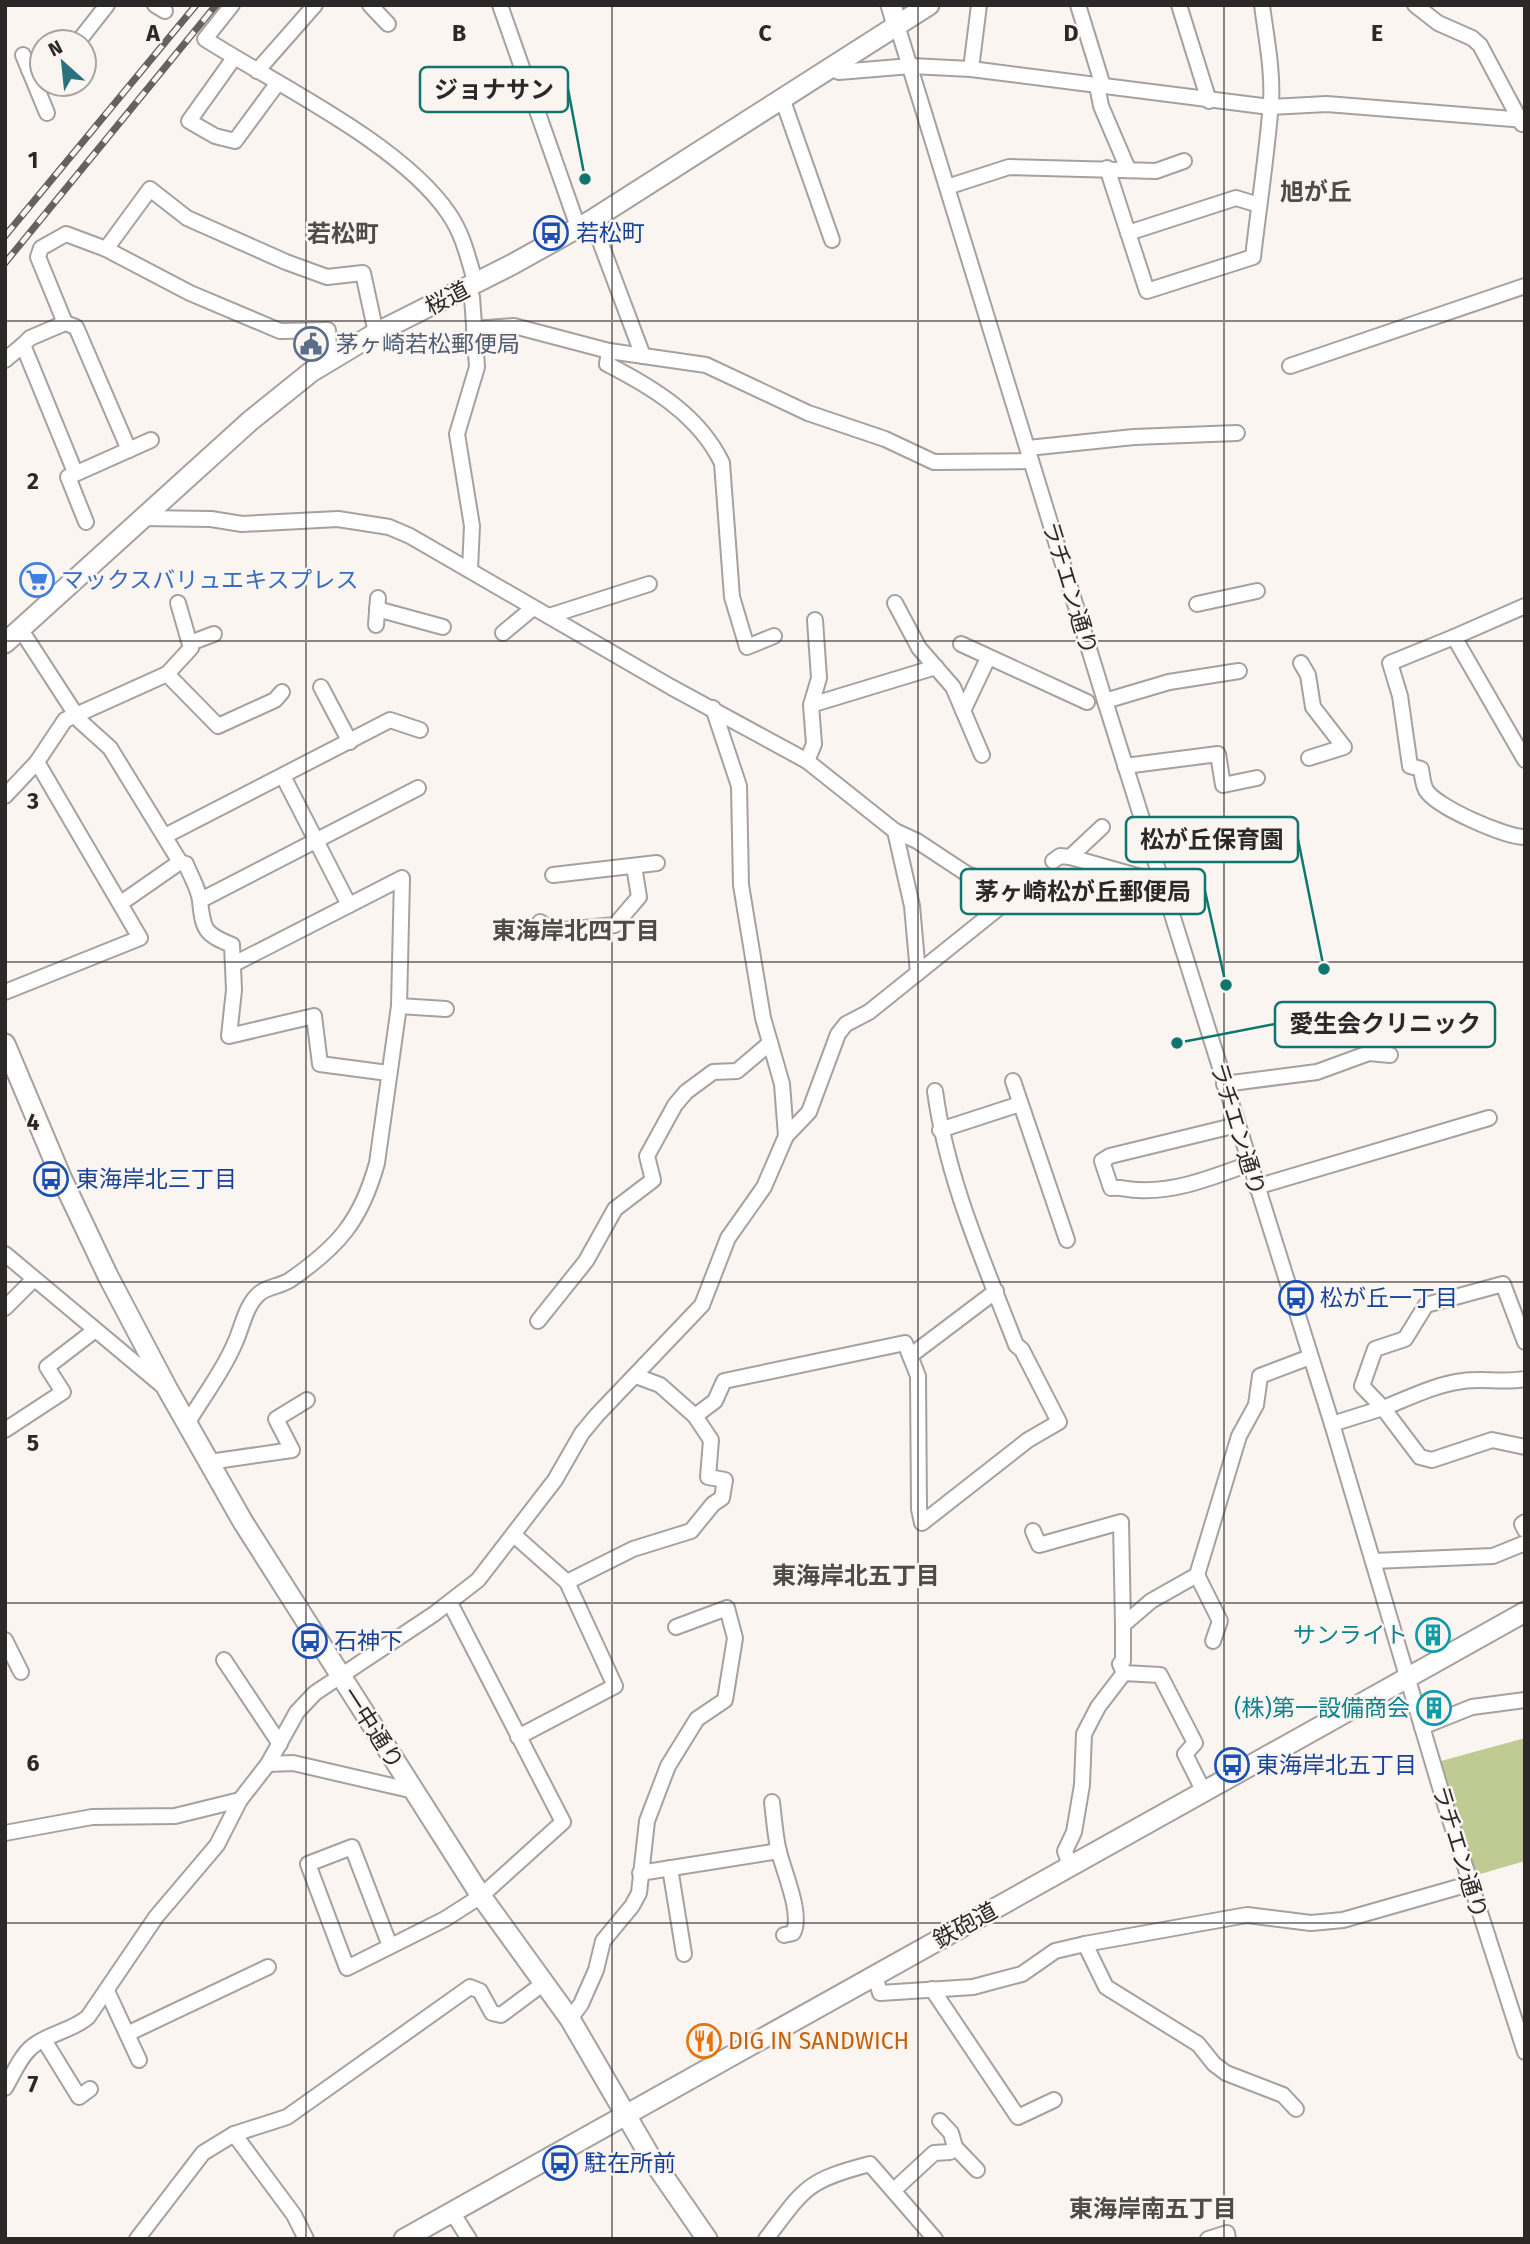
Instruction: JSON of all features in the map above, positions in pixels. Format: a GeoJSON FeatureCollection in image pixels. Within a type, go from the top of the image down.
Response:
{"type":"FeatureCollection","features":[{"type":"Feature","properties":{"kind":"street"},"geometry":{"type":"LineString","coordinates":[[89,28],[107,5]]}},
{"type":"Feature","properties":{"kind":"street"},"geometry":{"type":"LineString","coordinates":[[232,5],[205,39],[390,156],[421,182],[445,209],[462,237],[472,286],[477,368],[457,434],[472,526],[473,562],[470,569]]}},
{"type":"Feature","properties":{"kind":"street"},"geometry":{"type":"LineString","coordinates":[[257,71],[315,5]]}},
{"type":"Feature","properties":{"kind":"street"},"geometry":{"type":"LineString","coordinates":[[370,5],[388,24]]}},
{"type":"Feature","properties":{"kind":"street"},"geometry":{"type":"LineString","coordinates":[[499,5],[585,224],[643,356]]}},
{"type":"Feature","properties":{"kind":"street","name":"ラチエン通り"},"geometry":{"type":"LineString","coordinates":[[891,5],[1104,701],[1332,1424],[1469,1884],[1525,2052]]}},
{"type":"Feature","properties":{"kind":"street","name":"桜道"},"geometry":{"type":"LineString","coordinates":[[5,643],[283,393],[334,357],[585,224],[929,5]]}},
{"type":"Feature","properties":{"kind":"street"},"geometry":{"type":"LineString","coordinates":[[971,69],[979,5]]}},
{"type":"Feature","properties":{"kind":"street"},"geometry":{"type":"LineString","coordinates":[[1078,5],[1100,86],[1101,106],[1128,169]]}},
{"type":"Feature","properties":{"kind":"street"},"geometry":{"type":"LineString","coordinates":[[1179,5],[1209,101]]}},
{"type":"Feature","properties":{"kind":"street"},"geometry":{"type":"LineString","coordinates":[[1107,168],[1147,291],[1253,257],[1265,176],[1270,107],[1269,54],[1262,5]]}},
{"type":"Feature","properties":{"kind":"street"},"geometry":{"type":"LineString","coordinates":[[1415,5],[1438,23],[1472,38],[1480,45],[1523,123]]}},
{"type":"Feature","properties":{"kind":"street"},"geometry":{"type":"LineString","coordinates":[[23,55],[28,60]]}},
{"type":"Feature","properties":{"kind":"street"},"geometry":{"type":"LineString","coordinates":[[234,58],[189,121],[215,136],[235,141],[277,84]]}},
{"type":"Feature","properties":{"kind":"street"},"geometry":{"type":"LineString","coordinates":[[831,68],[850,72],[911,66],[971,69],[1270,107],[1328,104],[1523,123]]}},
{"type":"Feature","properties":{"kind":"street"},"geometry":{"type":"LineString","coordinates":[[43,98],[47,113]]}},
{"type":"Feature","properties":{"kind":"street"},"geometry":{"type":"LineString","coordinates":[[782,98],[832,240]]}},
{"type":"Feature","properties":{"kind":"street"},"geometry":{"type":"LineString","coordinates":[[947,187],[1009,167],[1156,171],[1184,161]]}},
{"type":"Feature","properties":{"kind":"street"},"geometry":{"type":"LineString","coordinates":[[106,249],[150,189],[187,218],[286,262],[327,277],[363,273],[376,333]]}},
{"type":"Feature","properties":{"kind":"street"},"geometry":{"type":"LineString","coordinates":[[1128,233],[1236,198],[1259,205]]}},
{"type":"Feature","properties":{"kind":"street"},"geometry":{"type":"LineString","coordinates":[[65,323],[37,257],[41,248],[66,234],[76,235],[190,293],[280,331],[328,330],[329,350],[334,357]]}},
{"type":"Feature","properties":{"kind":"street"},"geometry":{"type":"LineString","coordinates":[[1290,366],[1525,286]]}},
{"type":"Feature","properties":{"kind":"street"},"geometry":{"type":"LineString","coordinates":[[5,360],[30,338],[65,323],[76,327],[129,450]]}},
{"type":"Feature","properties":{"kind":"street"},"geometry":{"type":"LineString","coordinates":[[474,329],[514,326],[609,351],[706,365],[796,408],[885,439],[934,463],[1029,455],[1134,437],[1237,433]]}},
{"type":"Feature","properties":{"kind":"street"},"geometry":{"type":"LineString","coordinates":[[23,345],[75,472]]}},
{"type":"Feature","properties":{"kind":"street"},"geometry":{"type":"LineString","coordinates":[[609,351],[607,364],[661,394],[687,417],[716,450],[722,463],[736,614],[747,647],[774,636]]}},
{"type":"Feature","properties":{"kind":"street"},"geometry":{"type":"LineString","coordinates":[[86,522],[68,477],[151,440]]}},
{"type":"Feature","properties":{"kind":"street"},"geometry":{"type":"LineString","coordinates":[[5,2088],[29,2050],[80,2024],[107,1991],[156,1917],[217,1845],[240,1800],[268,1764],[297,1712],[339,1675],[450,1603],[478,1580],[555,1480],[582,1433],[702,1305],[728,1238],[764,1187],[786,1136],[809,1112],[838,1034],[1026,886],[986,881],[967,874],[917,841],[895,831],[807,761],[533,608],[470,569],[389,527],[338,519],[242,524],[211,519],[142,518]]}},
{"type":"Feature","properties":{"kind":"street"},"geometry":{"type":"LineString","coordinates":[[549,616],[649,584]]}},
{"type":"Feature","properties":{"kind":"street"},"geometry":{"type":"LineString","coordinates":[[1197,604],[1257,591]]}},
{"type":"Feature","properties":{"kind":"street"},"geometry":{"type":"LineString","coordinates":[[5,796],[37,762],[65,720],[167,674],[191,648],[178,603]]}},
{"type":"Feature","properties":{"kind":"street"},"geometry":{"type":"LineString","coordinates":[[895,603],[919,648],[953,687],[982,755]]}},
{"type":"Feature","properties":{"kind":"street"},"geometry":{"type":"LineString","coordinates":[[376,625],[377,604],[443,627]]}},
{"type":"Feature","properties":{"kind":"street"},"geometry":{"type":"LineString","coordinates":[[1525,606],[1390,663],[1400,696],[1410,766],[1421,769],[1426,791],[1465,817],[1525,837]]}},
{"type":"Feature","properties":{"kind":"street"},"geometry":{"type":"LineString","coordinates":[[503,633],[533,608]]}},
{"type":"Feature","properties":{"kind":"street"},"geometry":{"type":"LineString","coordinates":[[807,761],[814,744],[811,705],[820,664],[815,620]]}},
{"type":"Feature","properties":{"kind":"street"},"geometry":{"type":"LineString","coordinates":[[21,630],[80,721],[110,748],[180,862],[186,864],[201,900],[201,921],[212,937],[232,945],[234,964],[229,1036],[314,1016],[320,1064],[388,1073]]}},
{"type":"Feature","properties":{"kind":"street"},"geometry":{"type":"LineString","coordinates":[[190,643],[214,634]]}},
{"type":"Feature","properties":{"kind":"street"},"geometry":{"type":"LineString","coordinates":[[1454,637],[1525,760]]}},
{"type":"Feature","properties":{"kind":"street"},"geometry":{"type":"LineString","coordinates":[[961,644],[1087,702]]}},
{"type":"Feature","properties":{"kind":"street"},"geometry":{"type":"LineString","coordinates":[[963,711],[988,657]]}},
{"type":"Feature","properties":{"kind":"street"},"geometry":{"type":"LineString","coordinates":[[1301,663],[1308,675],[1313,706],[1344,747],[1308,758]]}},
{"type":"Feature","properties":{"kind":"street"},"geometry":{"type":"LineString","coordinates":[[811,705],[936,667]]}},
{"type":"Feature","properties":{"kind":"street"},"geometry":{"type":"LineString","coordinates":[[1104,701],[1169,682],[1239,671]]}},
{"type":"Feature","properties":{"kind":"street"},"geometry":{"type":"LineString","coordinates":[[167,674],[218,726],[275,701],[282,692]]}},
{"type":"Feature","properties":{"kind":"street"},"geometry":{"type":"LineString","coordinates":[[321,687],[350,742]]}},
{"type":"Feature","properties":{"kind":"street"},"geometry":{"type":"LineString","coordinates":[[713,708],[739,786],[740,873],[763,1018],[782,1084],[786,1136]]}},
{"type":"Feature","properties":{"kind":"street"},"geometry":{"type":"LineString","coordinates":[[165,836],[390,720],[420,730]]}},
{"type":"Feature","properties":{"kind":"street"},"geometry":{"type":"LineString","coordinates":[[1125,766],[1218,754],[1223,785],[1257,778]]}},
{"type":"Feature","properties":{"kind":"street"},"geometry":{"type":"LineString","coordinates":[[5,992],[140,938],[37,762]]}},
{"type":"Feature","properties":{"kind":"street"},"geometry":{"type":"LineString","coordinates":[[283,776],[349,905]]}},
{"type":"Feature","properties":{"kind":"street"},"geometry":{"type":"LineString","coordinates":[[201,900],[418,788]]}},
{"type":"Feature","properties":{"kind":"street"},"geometry":{"type":"LineString","coordinates":[[1070,857],[1102,827]]}},
{"type":"Feature","properties":{"kind":"street"},"geometry":{"type":"LineString","coordinates":[[895,831],[912,906],[918,973]]}},
{"type":"Feature","properties":{"kind":"street"},"geometry":{"type":"LineString","coordinates":[[1053,861],[1060,856],[1070,857],[1162,883]]}},
{"type":"Feature","properties":{"kind":"street"},"geometry":{"type":"LineString","coordinates":[[121,903],[180,862]]}},
{"type":"Feature","properties":{"kind":"street"},"geometry":{"type":"LineString","coordinates":[[553,875],[657,863]]}},
{"type":"Feature","properties":{"kind":"street"},"geometry":{"type":"LineString","coordinates":[[540,922],[553,931],[615,925],[639,897],[634,866]]}},
{"type":"Feature","properties":{"kind":"street"},"geometry":{"type":"LineString","coordinates":[[187,1424],[234,1345],[241,1324],[261,1292],[286,1283],[326,1255],[355,1222],[377,1164],[399,1006],[402,878],[234,964]]}},
{"type":"Feature","properties":{"kind":"street"},"geometry":{"type":"LineString","coordinates":[[399,1006],[446,1009]]}},
{"type":"Feature","properties":{"kind":"street"},"geometry":{"type":"LineString","coordinates":[[538,1321],[586,1261],[615,1209],[653,1180],[647,1156],[675,1105],[686,1092],[713,1072],[737,1071],[770,1043]]}},
{"type":"Feature","properties":{"kind":"street","name":"一中通り"},"geometry":{"type":"LineString","coordinates":[[5,1044],[83,1224],[168,1390],[209,1462],[339,1675],[481,1896],[570,2019],[651,2158],[707,2239]]}},
{"type":"Feature","properties":{"kind":"street"},"geometry":{"type":"LineString","coordinates":[[1224,1084],[1317,1072],[1369,1053],[1390,1055]]}},
{"type":"Feature","properties":{"kind":"street"},"geometry":{"type":"LineString","coordinates":[[1013,1081],[1067,1240]]}},
{"type":"Feature","properties":{"kind":"street"},"geometry":{"type":"LineString","coordinates":[[695,1416],[715,1401],[724,1381],[905,1343],[918,1376],[919,1509],[922,1523],[1027,1440],[1059,1422],[1022,1350],[1016,1345],[954,1180],[940,1130],[935,1091]]}},
{"type":"Feature","properties":{"kind":"street"},"geometry":{"type":"LineString","coordinates":[[940,1130],[1020,1104]]}},
{"type":"Feature","properties":{"kind":"street"},"geometry":{"type":"LineString","coordinates":[[1256,1187],[1489,1118]]}},
{"type":"Feature","properties":{"kind":"street"},"geometry":{"type":"LineString","coordinates":[[1237,1125],[1110,1156],[1102,1161],[1111,1188],[1125,1186],[1136,1191],[1191,1185],[1249,1164]]}},
{"type":"Feature","properties":{"kind":"street"},"geometry":{"type":"LineString","coordinates":[[5,1254],[94,1331],[168,1390]]}},
{"type":"Feature","properties":{"kind":"street"},"geometry":{"type":"LineString","coordinates":[[5,1308],[34,1279]]}},
{"type":"Feature","properties":{"kind":"street"},"geometry":{"type":"LineString","coordinates":[[1525,1342],[1503,1284],[1426,1305],[1405,1339],[1375,1349],[1362,1386],[1383,1408],[1420,1457],[1432,1460],[1492,1440],[1525,1447]]}},
{"type":"Feature","properties":{"kind":"street"},"geometry":{"type":"LineString","coordinates":[[910,1356],[996,1292]]}},
{"type":"Feature","properties":{"kind":"street"},"geometry":{"type":"LineString","coordinates":[[5,1430],[63,1392],[47,1367],[94,1331]]}},
{"type":"Feature","properties":{"kind":"street"},"geometry":{"type":"LineString","coordinates":[[1123,1626],[1152,1601],[1197,1575],[1209,1545],[1208,1537],[1240,1436],[1256,1405],[1260,1376],[1310,1357]]}},
{"type":"Feature","properties":{"kind":"street"},"geometry":{"type":"LineString","coordinates":[[567,1582],[633,1549],[691,1531],[713,1504],[722,1499],[725,1480],[708,1477],[711,1440],[695,1416],[660,1385],[636,1376]]}},
{"type":"Feature","properties":{"kind":"street"},"geometry":{"type":"LineString","coordinates":[[1332,1424],[1450,1383],[1467,1380],[1503,1383],[1525,1379]]}},
{"type":"Feature","properties":{"kind":"street"},"geometry":{"type":"LineString","coordinates":[[209,1462],[292,1450],[276,1419],[307,1399]]}},
{"type":"Feature","properties":{"kind":"street"},"geometry":{"type":"LineString","coordinates":[[1034,1531],[1039,1545],[1121,1522],[1123,1661],[1120,1664],[1124,1673]]}},
{"type":"Feature","properties":{"kind":"street"},"geometry":{"type":"LineString","coordinates":[[1525,1522],[1522,1524],[1525,1530]]}},
{"type":"Feature","properties":{"kind":"street"},"geometry":{"type":"LineString","coordinates":[[514,1535],[567,1582],[615,1686],[518,1737]]}},
{"type":"Feature","properties":{"kind":"street"},"geometry":{"type":"LineString","coordinates":[[1373,1561],[1493,1556],[1525,1543]]}},
{"type":"Feature","properties":{"kind":"street"},"geometry":{"type":"LineString","coordinates":[[1197,1575],[1220,1621],[1213,1641]]}},
{"type":"Feature","properties":{"kind":"street"},"geometry":{"type":"LineString","coordinates":[[390,1947],[352,1847],[308,1864],[347,1968],[390,1947],[445,1919],[481,1896],[563,1822],[450,1603]]}},
{"type":"Feature","properties":{"kind":"street"},"geometry":{"type":"LineString","coordinates":[[570,2019],[581,2004],[596,1970],[603,1941],[632,1906],[639,1893],[647,1821],[668,1766],[697,1719],[724,1700],[735,1638],[727,1608],[677,1628]]}},
{"type":"Feature","properties":{"kind":"street","name":"鉄砲道"},"geometry":{"type":"LineString","coordinates":[[404,2239],[1525,1612]]}},
{"type":"Feature","properties":{"kind":"street"},"geometry":{"type":"LineString","coordinates":[[5,1640],[22,1672]]}},
{"type":"Feature","properties":{"kind":"street"},"geometry":{"type":"LineString","coordinates":[[224,1660],[280,1744]]}},
{"type":"Feature","properties":{"kind":"street"},"geometry":{"type":"LineString","coordinates":[[1124,1673],[1160,1675],[1195,1743],[1185,1754],[1203,1791]]}},
{"type":"Feature","properties":{"kind":"street"},"geometry":{"type":"LineString","coordinates":[[1070,1866],[1065,1850],[1074,1832],[1082,1785],[1084,1734],[1098,1707],[1124,1673]]}},
{"type":"Feature","properties":{"kind":"street"},"geometry":{"type":"LineString","coordinates":[[1422,1727],[1472,1707],[1525,1700]]}},
{"type":"Feature","properties":{"kind":"street"},"geometry":{"type":"LineString","coordinates":[[268,1764],[293,1763],[414,1791]]}},
{"type":"Feature","properties":{"kind":"street"},"geometry":{"type":"LineString","coordinates":[[5,1833],[92,1817],[175,1816],[240,1800]]}},
{"type":"Feature","properties":{"kind":"street"},"geometry":{"type":"LineString","coordinates":[[772,1802],[779,1851],[797,1926],[793,1933],[784,1935]]}},
{"type":"Feature","properties":{"kind":"street"},"geometry":{"type":"LineString","coordinates":[[640,1873],[779,1851]]}},
{"type":"Feature","properties":{"kind":"street"},"geometry":{"type":"LineString","coordinates":[[670,1868],[684,1954]]}},
{"type":"Feature","properties":{"kind":"street"},"geometry":{"type":"LineString","coordinates":[[876,1975],[875,1984],[880,1993],[973,1987],[1022,1974],[1055,1951],[1086,1944],[1247,1915],[1311,1923],[1342,1920],[1469,1884]]}},
{"type":"Feature","properties":{"kind":"street"},"geometry":{"type":"LineString","coordinates":[[1086,1944],[1106,1987],[1198,2044],[1214,2064],[1226,2073],[1283,2095],[1296,2109]]}},
{"type":"Feature","properties":{"kind":"street"},"geometry":{"type":"LineString","coordinates":[[127,2034],[268,1967]]}},
{"type":"Feature","properties":{"kind":"street"},"geometry":{"type":"LineString","coordinates":[[137,2239],[194,2162],[234,2134],[287,2117],[470,1987],[480,1991],[492,2013],[501,2015],[544,1983]]}},
{"type":"Feature","properties":{"kind":"street"},"geometry":{"type":"LineString","coordinates":[[932,1989],[1018,2117],[1054,2100]]}},
{"type":"Feature","properties":{"kind":"street"},"geometry":{"type":"LineString","coordinates":[[107,1991],[139,2060]]}},
{"type":"Feature","properties":{"kind":"street"},"geometry":{"type":"LineString","coordinates":[[44,2040],[79,2096],[90,2090]]}},
{"type":"Feature","properties":{"kind":"street"},"geometry":{"type":"LineString","coordinates":[[940,2121],[951,2133],[955,2147],[976,2171]]}},
{"type":"Feature","properties":{"kind":"street"},"geometry":{"type":"LineString","coordinates":[[234,2134],[294,2215],[306,2239]]}},
{"type":"Feature","properties":{"kind":"street"},"geometry":{"type":"LineString","coordinates":[[894,2190],[934,2153],[950,2152],[955,2147]]}},
{"type":"Feature","properties":{"kind":"street"},"geometry":{"type":"LineString","coordinates":[[766,2239],[805,2188],[828,2175],[870,2164],[935,2239]]}},
{"type":"Feature","properties":{"kind":"street"},"geometry":{"type":"LineString","coordinates":[[452,2212],[469,2239]]}},
{"type":"Feature","properties":{"kind":"street"},"geometry":{"type":"LineString","coordinates":[[1208,2239],[1227,2233],[1228,2239]]}},
{"type":"Feature","properties":{"kind":"green space"},"geometry":{"type":"Polygon","coordinates":[[[1525,1738],[1525,1861],[1470,1877],[1440,1784],[1441,1761],[1525,1738]]]}},
{"type":"Feature","properties":{"kind":"railway"},"geometry":{"type":"LineString","coordinates":[[5,236],[196,5]]}},
{"type":"Feature","properties":{"kind":"railway"},"geometry":{"type":"LineString","coordinates":[[5,263],[216,5]]}},
{"type":"Feature","properties":{"kind":"place","name":"ジョナサン"},"geometry":{"type":"Point","coordinates":[585,179]}},
{"type":"Feature","properties":{"kind":"place","name":"若松町"},"geometry":{"type":"Point","coordinates":[551,233]}},
{"type":"Feature","properties":{"kind":"place","name":"茅ヶ崎若松郵便局"},"geometry":{"type":"Point","coordinates":[311,344]}},
{"type":"Feature","properties":{"kind":"place","name":"マックスバリュエキスプレス"},"geometry":{"type":"Point","coordinates":[37,580]}},
{"type":"Feature","properties":{"kind":"place","name":"松が丘保育園"},"geometry":{"type":"Point","coordinates":[1324,969]}},
{"type":"Feature","properties":{"kind":"place","name":"茅ヶ崎松が丘郵便局"},"geometry":{"type":"Point","coordinates":[1226,985]}},
{"type":"Feature","properties":{"kind":"place","name":"愛生会クリニック"},"geometry":{"type":"Point","coordinates":[1177,1043]}},
{"type":"Feature","properties":{"kind":"place","name":"東海岸北三丁目"},"geometry":{"type":"Point","coordinates":[51,1179]}},
{"type":"Feature","properties":{"kind":"place","name":"松が丘一丁目"},"geometry":{"type":"Point","coordinates":[1296,1298]}},
{"type":"Feature","properties":{"kind":"place","name":"サンライト"},"geometry":{"type":"Point","coordinates":[1433,1635]}},
{"type":"Feature","properties":{"kind":"place","name":"石神下"},"geometry":{"type":"Point","coordinates":[310,1641]}},
{"type":"Feature","properties":{"kind":"place","name":"(株)第一設備商会"},"geometry":{"type":"Point","coordinates":[1434,1708]}},
{"type":"Feature","properties":{"kind":"place","name":"東海岸北五丁目"},"geometry":{"type":"Point","coordinates":[1232,1765]}},
{"type":"Feature","properties":{"kind":"place","name":"DIG IN SANDWICH"},"geometry":{"type":"Point","coordinates":[704,2041]}},
{"type":"Feature","properties":{"kind":"place","name":"駐在所前"},"geometry":{"type":"Point","coordinates":[560,2163]}},
{"type":"Feature","properties":{"kind":"district","name":"旭が丘"},"geometry":{"type":"Point","coordinates":[1316,192]}},
{"type":"Feature","properties":{"kind":"district","name":"若松町"},"geometry":{"type":"Point","coordinates":[343,234]}},
{"type":"Feature","properties":{"kind":"district","name":"東海岸北四丁目"},"geometry":{"type":"Point","coordinates":[576,931]}},
{"type":"Feature","properties":{"kind":"district","name":"東海岸北五丁目"},"geometry":{"type":"Point","coordinates":[856,1576]}},
{"type":"Feature","properties":{"kind":"district","name":"東海岸南五丁目"},"geometry":{"type":"Point","coordinates":[1153,2209]}}]}
